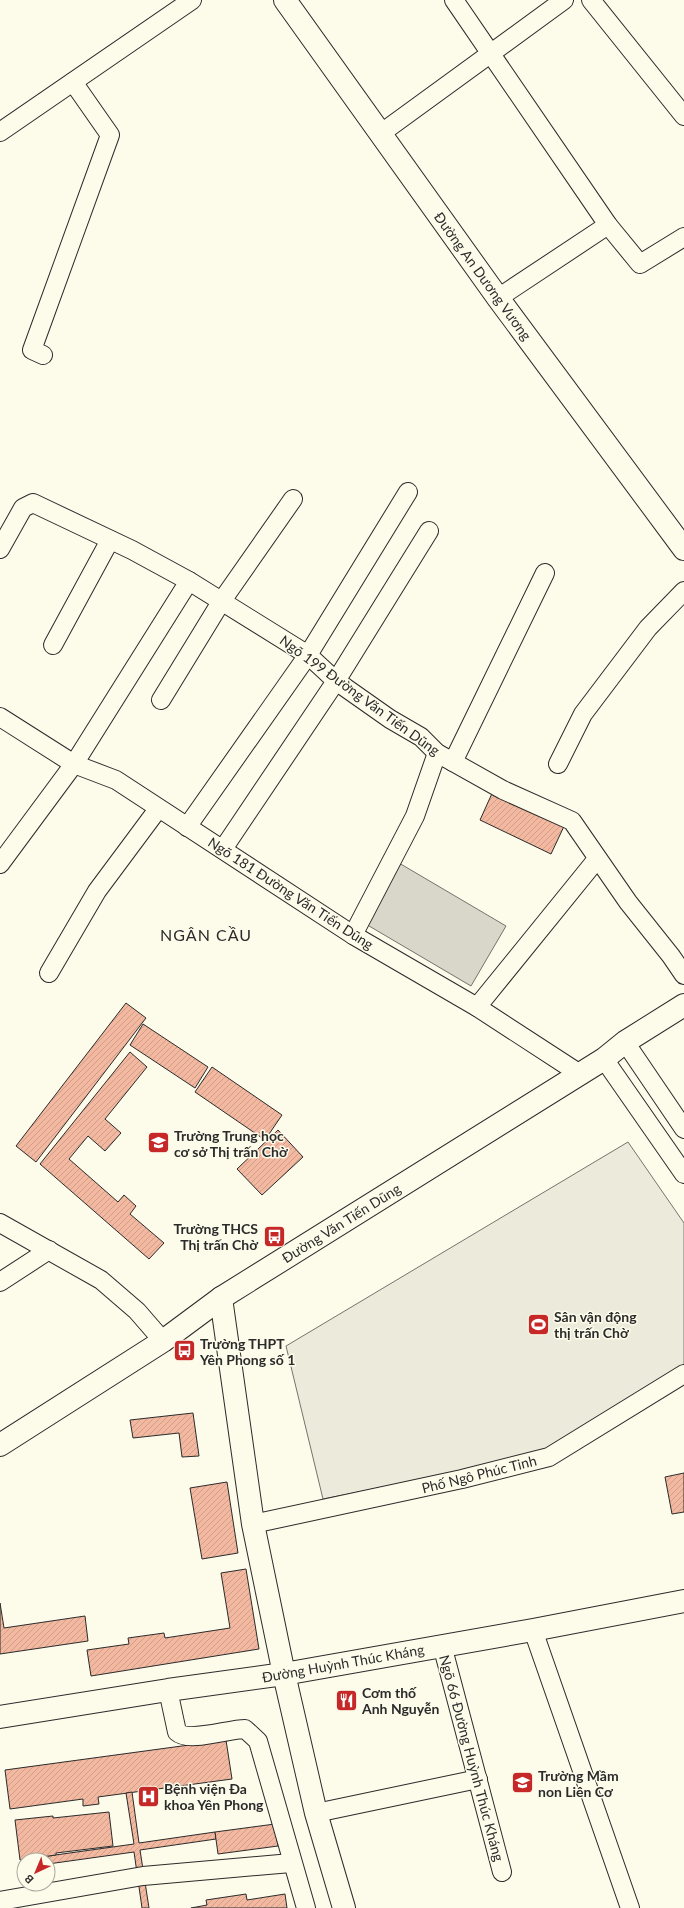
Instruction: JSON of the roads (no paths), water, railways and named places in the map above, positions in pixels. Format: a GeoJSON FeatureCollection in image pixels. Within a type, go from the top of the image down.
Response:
{"type":"FeatureCollection","features":[{"type":"Feature","properties":{"kind":"main road","name":"Đường An Dương Vương"},"geometry":{"type":"LineString","coordinates":[[284,0],[498,298],[684,550]]}},
{"type":"Feature","properties":{"kind":"main road","name":"Đường Văn Tiến Dũng"},"geometry":{"type":"LineString","coordinates":[[0,1445],[163,1341],[221,1298],[604,1059],[625,1042],[684,1005]]}},
{"type":"Feature","properties":{"kind":"main road"},"geometry":{"type":"LineString","coordinates":[[221,1298],[253,1524],[284,1674],[316,1813],[344,1908]]}},
{"type":"Feature","properties":{"kind":"main road","name":"Đường Huỳnh Thúc Kháng"},"geometry":{"type":"LineString","coordinates":[[0,1717],[168,1690],[284,1674],[533,1630],[684,1601]]}},
{"type":"Feature","properties":{"kind":"street"},"geometry":{"type":"LineString","coordinates":[[0,132],[192,0]]}},
{"type":"Feature","properties":{"kind":"street"},"geometry":{"type":"LineString","coordinates":[[454,0],[608,225],[640,264],[684,237]]}},
{"type":"Feature","properties":{"kind":"street"},"geometry":{"type":"LineString","coordinates":[[380,134],[564,0]]}},
{"type":"Feature","properties":{"kind":"street"},"geometry":{"type":"LineString","coordinates":[[591,0],[684,116]]}},
{"type":"Feature","properties":{"kind":"street"},"geometry":{"type":"LineString","coordinates":[[43,355],[32,350],[110,135],[73,82]]}},
{"type":"Feature","properties":{"kind":"street"},"geometry":{"type":"LineString","coordinates":[[498,298],[608,225]]}},
{"type":"Feature","properties":{"kind":"street"},"geometry":{"type":"LineString","coordinates":[[187,827],[308,655],[408,492]]}},
{"type":"Feature","properties":{"kind":"street"},"geometry":{"type":"LineString","coordinates":[[161,700],[221,602],[293,499]]}},
{"type":"Feature","properties":{"kind":"street","name":"Ngõ 199 Đường Văn Tiến Dũng"},"geometry":{"type":"LineString","coordinates":[[0,549],[23,508],[33,503],[110,540],[189,581],[221,602],[275,633],[308,655],[336,681],[390,719],[420,737],[437,753],[503,790],[572,821],[597,859],[684,976]]}},
{"type":"Feature","properties":{"kind":"street"},"geometry":{"type":"LineString","coordinates":[[223,849],[336,681],[430,531]]}},
{"type":"Feature","properties":{"kind":"street"},"geometry":{"type":"LineString","coordinates":[[54,645],[110,540]]}},
{"type":"Feature","properties":{"kind":"street"},"geometry":{"type":"LineString","coordinates":[[453,762],[545,574]]}},
{"type":"Feature","properties":{"kind":"street"},"geometry":{"type":"LineString","coordinates":[[0,864],[74,764],[189,581]]}},
{"type":"Feature","properties":{"kind":"street"},"geometry":{"type":"LineString","coordinates":[[558,764],[583,714],[648,628],[684,591]]}},
{"type":"Feature","properties":{"kind":"street","name":"Ngõ 181 Đường Văn Tiến Dũng"},"geometry":{"type":"LineString","coordinates":[[0,718],[74,764],[116,780],[353,935],[477,1007],[580,1074]]}},
{"type":"Feature","properties":{"kind":"street"},"geometry":{"type":"LineString","coordinates":[[353,935],[415,816],[437,753]]}},
{"type":"Feature","properties":{"kind":"street"},"geometry":{"type":"LineString","coordinates":[[49,973],[97,891],[158,808]]}},
{"type":"Feature","properties":{"kind":"street"},"geometry":{"type":"LineString","coordinates":[[477,1007],[597,859]]}},
{"type":"Feature","properties":{"kind":"street"},"geometry":{"type":"LineString","coordinates":[[625,1042],[684,1129]]}},
{"type":"Feature","properties":{"kind":"street"},"geometry":{"type":"LineString","coordinates":[[604,1059],[684,1174]]}},
{"type":"Feature","properties":{"kind":"street"},"geometry":{"type":"LineString","coordinates":[[0,1223],[102,1280],[137,1311],[163,1341]]}},
{"type":"Feature","properties":{"kind":"street"},"geometry":{"type":"LineString","coordinates":[[0,1282],[49,1250]]}},
{"type":"Feature","properties":{"kind":"street","name":"Phố Ngô Phúc Tinh"},"geometry":{"type":"LineString","coordinates":[[253,1524],[462,1479],[549,1457],[684,1374]]}},
{"type":"Feature","properties":{"kind":"street"},"geometry":{"type":"LineString","coordinates":[[533,1630],[630,1908]]}},
{"type":"Feature","properties":{"kind":"street","name":"Ngõ 66 Đường Huỳnh Thúc Kháng"},"geometry":{"type":"LineString","coordinates":[[442,1645],[502,1872]]}},
{"type":"Feature","properties":{"kind":"street"},"geometry":{"type":"LineString","coordinates":[[168,1690],[177,1732],[181,1735],[190,1737],[245,1729],[258,1741],[306,1908]]}},
{"type":"Feature","properties":{"kind":"street"},"geometry":{"type":"LineString","coordinates":[[316,1813],[478,1779]]}},
{"type":"Feature","properties":{"kind":"street"},"geometry":{"type":"LineString","coordinates":[[1,1902],[143,1876],[292,1863]]}},
{"type":"Feature","properties":{"kind":"place","name":"Trường Trung học cơ sở Thị trấn Chờ"},"geometry":{"type":"Point","coordinates":[158,1143]}},
{"type":"Feature","properties":{"kind":"place","name":"Trường THCS Thị trấn Chờ"},"geometry":{"type":"Point","coordinates":[274,1236]}},
{"type":"Feature","properties":{"kind":"place","name":"Sân vận động thị trấn Chờ"},"geometry":{"type":"Point","coordinates":[538,1324]}},
{"type":"Feature","properties":{"kind":"place","name":"Trường THPT Yên Phong số 1"},"geometry":{"type":"Point","coordinates":[185,1351]}},
{"type":"Feature","properties":{"kind":"place","name":"Cơm thố Anh Nguyễn"},"geometry":{"type":"Point","coordinates":[347,1700]}},
{"type":"Feature","properties":{"kind":"place","name":"Trường Mầm non Liên Cơ"},"geometry":{"type":"Point","coordinates":[522,1783]}},
{"type":"Feature","properties":{"kind":"place","name":"Bệnh viện Đa khoa Yên Phong"},"geometry":{"type":"Point","coordinates":[149,1796]}},
{"type":"Feature","properties":{"kind":"district","name":"NGÂN CẦU"},"geometry":{"type":"Point","coordinates":[206,934]}}]}
